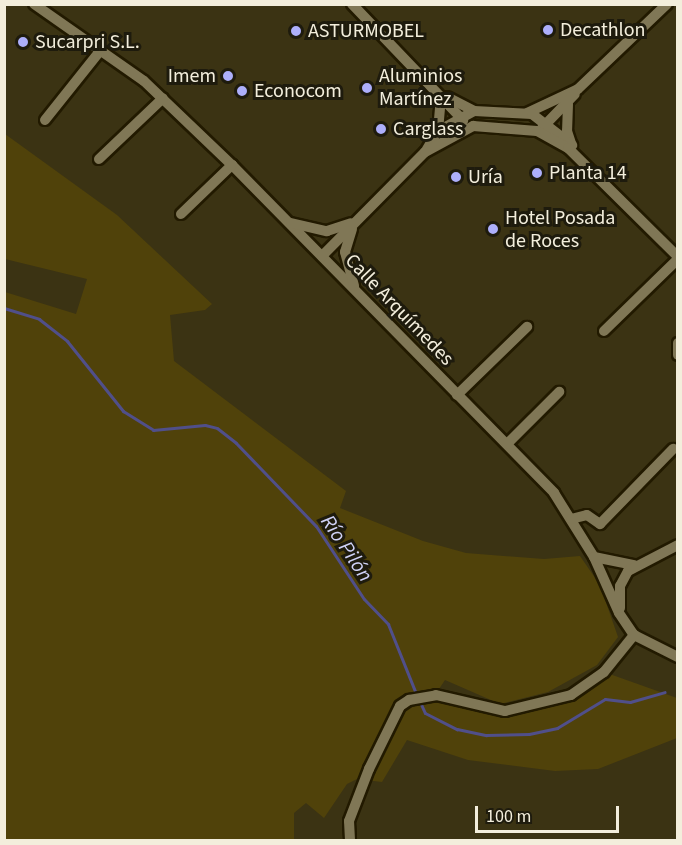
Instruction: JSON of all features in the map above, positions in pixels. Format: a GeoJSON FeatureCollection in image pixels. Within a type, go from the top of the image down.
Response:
{"type":"FeatureCollection","features":[{"type":"Feature","properties":{"kind":"street","name":"Calle Arquímedes"},"geometry":{"type":"LineString","coordinates":[[34,4],[163,98],[322,256],[554,493],[594,557],[620,613],[634,634],[678,657]]}},
{"type":"Feature","properties":{"kind":"street"},"geometry":{"type":"LineString","coordinates":[[352,4],[442,95],[459,117],[473,126],[542,133],[574,150]]}},
{"type":"Feature","properties":{"kind":"street"},"geometry":{"type":"LineString","coordinates":[[542,133],[566,101],[667,4]]}},
{"type":"Feature","properties":{"kind":"street","name":"Calle Arquímedes"},"geometry":{"type":"LineString","coordinates":[[44,6],[54,18]]}},
{"type":"Feature","properties":{"kind":"street"},"geometry":{"type":"LineString","coordinates":[[45,120],[100,51]]}},
{"type":"Feature","properties":{"kind":"street"},"geometry":{"type":"LineString","coordinates":[[442,95],[474,111]]}},
{"type":"Feature","properties":{"kind":"street"},"geometry":{"type":"LineString","coordinates":[[438,131],[442,95]]}},
{"type":"Feature","properties":{"kind":"street"},"geometry":{"type":"LineString","coordinates":[[99,159],[163,98]]}},
{"type":"Feature","properties":{"kind":"street"},"geometry":{"type":"LineString","coordinates":[[322,256],[425,152],[438,131],[459,117],[474,111],[526,113],[566,101]]}},
{"type":"Feature","properties":{"kind":"street"},"geometry":{"type":"LineString","coordinates":[[566,101],[567,131],[574,150]]}},
{"type":"Feature","properties":{"kind":"street"},"geometry":{"type":"LineString","coordinates":[[526,113],[548,124],[678,258],[604,331]]}},
{"type":"Feature","properties":{"kind":"street"},"geometry":{"type":"LineString","coordinates":[[437,145],[457,126],[459,117]]}},
{"type":"Feature","properties":{"kind":"street"},"geometry":{"type":"LineString","coordinates":[[425,152],[473,126]]}},
{"type":"Feature","properties":{"kind":"street"},"geometry":{"type":"LineString","coordinates":[[181,214],[232,165]]}},
{"type":"Feature","properties":{"kind":"street"},"geometry":{"type":"LineString","coordinates":[[288,222],[327,231],[356,221]]}},
{"type":"Feature","properties":{"kind":"street"},"geometry":{"type":"LineString","coordinates":[[356,221],[345,252],[358,293]]}},
{"type":"Feature","properties":{"kind":"street"},"geometry":{"type":"LineString","coordinates":[[457,394],[527,327]]}},
{"type":"Feature","properties":{"kind":"street"},"geometry":{"type":"LineString","coordinates":[[678,343],[678,355]]}},
{"type":"Feature","properties":{"kind":"street"},"geometry":{"type":"LineString","coordinates":[[507,444],[559,392]]}},
{"type":"Feature","properties":{"kind":"street"},"geometry":{"type":"LineString","coordinates":[[571,519],[587,515],[600,524],[673,449]]}},
{"type":"Feature","properties":{"kind":"street"},"geometry":{"type":"LineString","coordinates":[[620,613],[620,586],[634,565],[678,545]]}},
{"type":"Feature","properties":{"kind":"street"},"geometry":{"type":"LineString","coordinates":[[594,557],[634,565]]}},
{"type":"Feature","properties":{"kind":"street"},"geometry":{"type":"LineString","coordinates":[[350,840],[349,821],[369,769],[400,706],[424,694],[505,711],[571,695],[604,672],[634,634]]}},
{"type":"Feature","properties":{"kind":"shaded area"},"geometry":{"type":"Polygon","coordinates":[[[5,134],[117,215],[212,304],[205,310],[170,315],[174,361],[346,491],[340,508],[423,541],[466,553],[544,559],[580,556],[600,585],[618,637],[597,665],[548,692],[500,704],[445,680],[435,695],[498,710],[587,693],[604,672],[677,698],[677,738],[598,769],[555,771],[468,760],[407,740],[382,782],[357,779],[347,784],[324,818],[306,803],[294,813],[294,840],[5,840],[5,292],[76,314],[87,279],[5,259],[5,134]]]}},
{"type":"Feature","properties":{"kind":"waterway","name":"Río Pilón"},"geometry":{"type":"LineString","coordinates":[[4,308],[39,319],[67,341],[123,411],[153,430],[205,425],[217,428],[236,443],[316,526],[364,599],[388,624],[417,696]]}},
{"type":"Feature","properties":{"kind":"waterway","name":"Río Pilón"},"geometry":{"type":"LineString","coordinates":[[420,702],[425,713],[457,729],[486,735],[529,734],[557,728],[605,699],[630,702],[665,692]]}},
{"type":"Feature","properties":{"kind":"place","name":"Decathlon"},"geometry":{"type":"Point","coordinates":[548,30]}},
{"type":"Feature","properties":{"kind":"place","name":"ASTURMOBEL"},"geometry":{"type":"Point","coordinates":[296,31]}},
{"type":"Feature","properties":{"kind":"place","name":"Sucarpri S.L."},"geometry":{"type":"Point","coordinates":[23,42]}},
{"type":"Feature","properties":{"kind":"place","name":"Imem"},"geometry":{"type":"Point","coordinates":[228,76]}},
{"type":"Feature","properties":{"kind":"place","name":"Aluminios Martínez"},"geometry":{"type":"Point","coordinates":[367,88]}},
{"type":"Feature","properties":{"kind":"place","name":"Econocom"},"geometry":{"type":"Point","coordinates":[242,91]}},
{"type":"Feature","properties":{"kind":"place","name":"Carglass"},"geometry":{"type":"Point","coordinates":[381,129]}},
{"type":"Feature","properties":{"kind":"place","name":"Planta 14"},"geometry":{"type":"Point","coordinates":[537,173]}},
{"type":"Feature","properties":{"kind":"place","name":"Uría"},"geometry":{"type":"Point","coordinates":[456,177]}},
{"type":"Feature","properties":{"kind":"place","name":"Hotel Posada de Roces"},"geometry":{"type":"Point","coordinates":[493,229]}}]}
